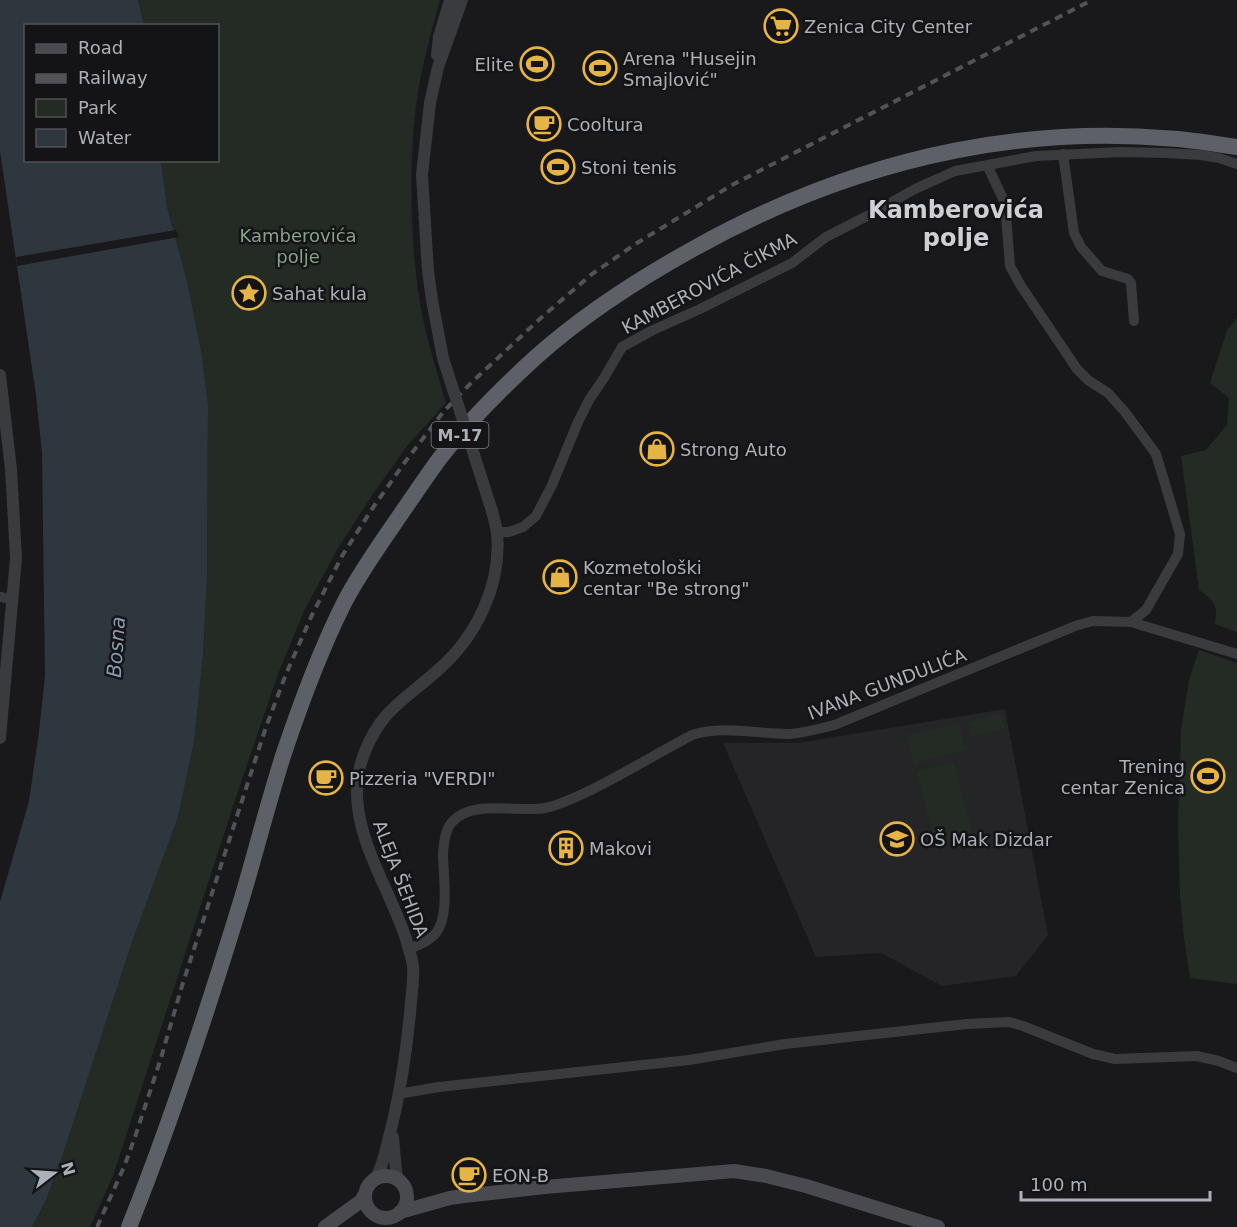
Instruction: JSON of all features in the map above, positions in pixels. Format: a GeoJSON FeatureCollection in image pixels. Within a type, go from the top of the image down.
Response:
{"type":"FeatureCollection","features":[{"type":"Feature","properties":{"kind":"highway","name":"M-17"},"geometry":{"type":"LineString","coordinates":[[129,1227],[164,1137],[195,1046],[283,756],[315,670],[345,602],[377,548],[441,456],[487,405],[535,358],[599,307],[653,271],[705,242],[783,204],[878,169],[946,151],[1074,136],[1171,139],[1237,147]]}},
{"type":"Feature","properties":{"kind":"main road"},"geometry":{"type":"LineString","coordinates":[[400,1212],[450,1198],[545,1187],[734,1171],[806,1186],[938,1227]]}},
{"type":"Feature","properties":{"kind":"main road"},"geometry":{"type":"LineString","coordinates":[[328,1226],[361,1201],[369,1185],[375,1179],[387,1176],[415,1193],[428,1197],[450,1198]]}},
{"type":"Feature","properties":{"kind":"main road"},"geometry":{"type":"LineString","coordinates":[[328,1226],[355,1217],[375,1215],[388,1218],[395,1216],[405,1207],[407,1200],[407,1193],[401,1183]]}},
{"type":"Feature","properties":{"kind":"main road"},"geometry":{"type":"LineString","coordinates":[[365,1194],[367,1206],[375,1215]]}},
{"type":"Feature","properties":{"kind":"street"},"geometry":{"type":"LineString","coordinates":[[430,103],[440,37],[450,0]]}},
{"type":"Feature","properties":{"kind":"street"},"geometry":{"type":"LineString","coordinates":[[430,103],[438,67],[462,0]]}},
{"type":"Feature","properties":{"kind":"street","name":"ALEJA ŠEHIDA"},"geometry":{"type":"LineString","coordinates":[[375,1179],[380,1171],[392,1127],[398,1094],[407,1042],[413,965],[401,923],[362,831],[356,793],[358,773],[370,738],[381,720],[396,703],[438,670],[458,650],[471,632],[484,608],[494,579],[498,553],[497,532],[492,511],[443,358],[431,290],[424,227],[422,175],[430,103]]}},
{"type":"Feature","properties":{"kind":"street","name":"KAMBEROVIĆA ČIKMA"},"geometry":{"type":"LineString","coordinates":[[497,532],[509,532],[523,527],[536,516],[589,400],[622,347],[792,263],[825,237],[915,189],[955,171],[1036,156],[1121,152],[1201,155],[1237,164]]}},
{"type":"Feature","properties":{"kind":"street"},"geometry":{"type":"LineString","coordinates":[[1063,154],[1074,233],[1081,247],[1102,271],[1128,279],[1131,283],[1134,321]]}},
{"type":"Feature","properties":{"kind":"street"},"geometry":{"type":"LineString","coordinates":[[987,165],[1005,203],[1010,266],[1021,286],[1077,369],[1088,380],[1108,393],[1156,454],[1180,534],[1178,554],[1146,610],[1131,622]]}},
{"type":"Feature","properties":{"kind":"street"},"geometry":{"type":"LineString","coordinates":[[0,375],[11,469],[16,558],[6,598],[0,738]]}},
{"type":"Feature","properties":{"kind":"street","name":"IVANA GUNDULIĆA"},"geometry":{"type":"LineString","coordinates":[[409,949],[430,939],[440,926],[444,908],[446,832],[452,822],[471,812],[486,809],[543,809],[561,805],[692,735],[705,731],[788,734],[834,725],[1093,621],[1131,622],[1237,654]]}},
{"type":"Feature","properties":{"kind":"street"},"geometry":{"type":"LineString","coordinates":[[398,1094],[439,1087],[689,1060],[784,1044],[967,1024],[1009,1022],[1093,1054],[1115,1059],[1197,1056],[1237,1068]]}},
{"type":"Feature","properties":{"kind":"street","name":"ALEJA ŠEHIDA"},"geometry":{"type":"LineString","coordinates":[[392,1127],[396,1171],[401,1183]]}},
{"type":"Feature","properties":{"kind":"shaded area","name":"OŠ Mak Dizdar"},"geometry":{"type":"Polygon","coordinates":[[[1005,709],[1048,935],[1016,976],[942,986],[881,953],[816,957],[723,743],[798,743],[1005,709]]]}},
{"type":"Feature","properties":{"kind":"green space","name":"Kamberovića polje"},"geometry":{"type":"Polygon","coordinates":[[[138,0],[440,0],[417,99],[411,177],[417,284],[429,345],[446,403],[407,446],[375,491],[338,548],[304,611],[278,674],[235,800],[113,1176],[90,1227],[32,1227],[47,1198],[64,1151],[131,945],[178,817],[194,742],[203,656],[207,579],[208,405],[202,356],[187,281],[167,207],[161,162],[219,162],[219,24],[144,24],[138,0]]]}},
{"type":"Feature","properties":{"kind":"green space"},"geometry":{"type":"Polygon","coordinates":[[[1237,318],[1237,632],[1215,624],[1214,604],[1199,590],[1181,456],[1206,450],[1227,425],[1229,398],[1210,383],[1227,330],[1237,318]]]}},
{"type":"Feature","properties":{"kind":"green space","name":"Trening centar Zenica"},"geometry":{"type":"Polygon","coordinates":[[[1199,650],[1237,663],[1237,984],[1190,978],[1184,938],[1180,896],[1178,823],[1181,730],[1189,680],[1199,650]]]}},
{"type":"Feature","properties":{"kind":"green space"},"geometry":{"type":"Polygon","coordinates":[[[1001,713],[1005,729],[972,737],[967,722],[1001,713]]]}},
{"type":"Feature","properties":{"kind":"green space"},"geometry":{"type":"Polygon","coordinates":[[[959,723],[966,750],[914,764],[907,735],[959,723]]]}},
{"type":"Feature","properties":{"kind":"green space"},"geometry":{"type":"Polygon","coordinates":[[[954,762],[973,835],[936,846],[916,771],[954,762]]]}},
{"type":"Feature","properties":{"kind":"water","name":"Bosna"},"geometry":{"type":"Polygon","coordinates":[[[0,0],[138,0],[144,24],[24,24],[24,162],[161,162],[167,207],[187,281],[202,356],[208,405],[207,579],[203,656],[194,742],[178,817],[131,945],[64,1151],[47,1198],[32,1227],[0,1227],[0,902],[29,801],[45,676],[42,453],[36,395],[0,151],[0,0]]]}},
{"type":"Feature","properties":{"kind":"pier"},"geometry":{"type":"Polygon","coordinates":[[[176,230],[179,237],[17,266],[16,257],[176,230]]]}},
{"type":"Feature","properties":{"kind":"railway"},"geometry":{"type":"LineString","coordinates":[[97,1227],[135,1137],[266,727],[286,674],[312,615],[342,556],[405,462],[444,411],[543,316],[592,274],[637,243],[732,185],[1092,0]]}},
{"type":"Feature","properties":{"kind":"place","name":"Zenica City Center"},"geometry":{"type":"Point","coordinates":[781,26]}},
{"type":"Feature","properties":{"kind":"place","name":"Elite"},"geometry":{"type":"Point","coordinates":[537,64]}},
{"type":"Feature","properties":{"kind":"place","name":"Arena \"Husejin Smajlović\""},"geometry":{"type":"Point","coordinates":[600,68]}},
{"type":"Feature","properties":{"kind":"place","name":"Cooltura"},"geometry":{"type":"Point","coordinates":[544,124]}},
{"type":"Feature","properties":{"kind":"place","name":"Stoni tenis"},"geometry":{"type":"Point","coordinates":[558,167]}},
{"type":"Feature","properties":{"kind":"place","name":"Sahat kula"},"geometry":{"type":"Point","coordinates":[249,293]}},
{"type":"Feature","properties":{"kind":"place","name":"Strong Auto"},"geometry":{"type":"Point","coordinates":[657,449]}},
{"type":"Feature","properties":{"kind":"place","name":"Kozmetološki centar \"Be strong\""},"geometry":{"type":"Point","coordinates":[560,577]}},
{"type":"Feature","properties":{"kind":"place","name":"Trening centar Zenica"},"geometry":{"type":"Point","coordinates":[1208,776]}},
{"type":"Feature","properties":{"kind":"place","name":"Pizzeria \"VERDI\""},"geometry":{"type":"Point","coordinates":[326,778]}},
{"type":"Feature","properties":{"kind":"place","name":"OŠ Mak Dizdar"},"geometry":{"type":"Point","coordinates":[897,839]}},
{"type":"Feature","properties":{"kind":"place","name":"Makovi"},"geometry":{"type":"Point","coordinates":[566,848]}},
{"type":"Feature","properties":{"kind":"place","name":"EON-B"},"geometry":{"type":"Point","coordinates":[469,1175]}},
{"type":"Feature","properties":{"kind":"district","name":"Kamberovića polje"},"geometry":{"type":"Point","coordinates":[956,224]}}]}
